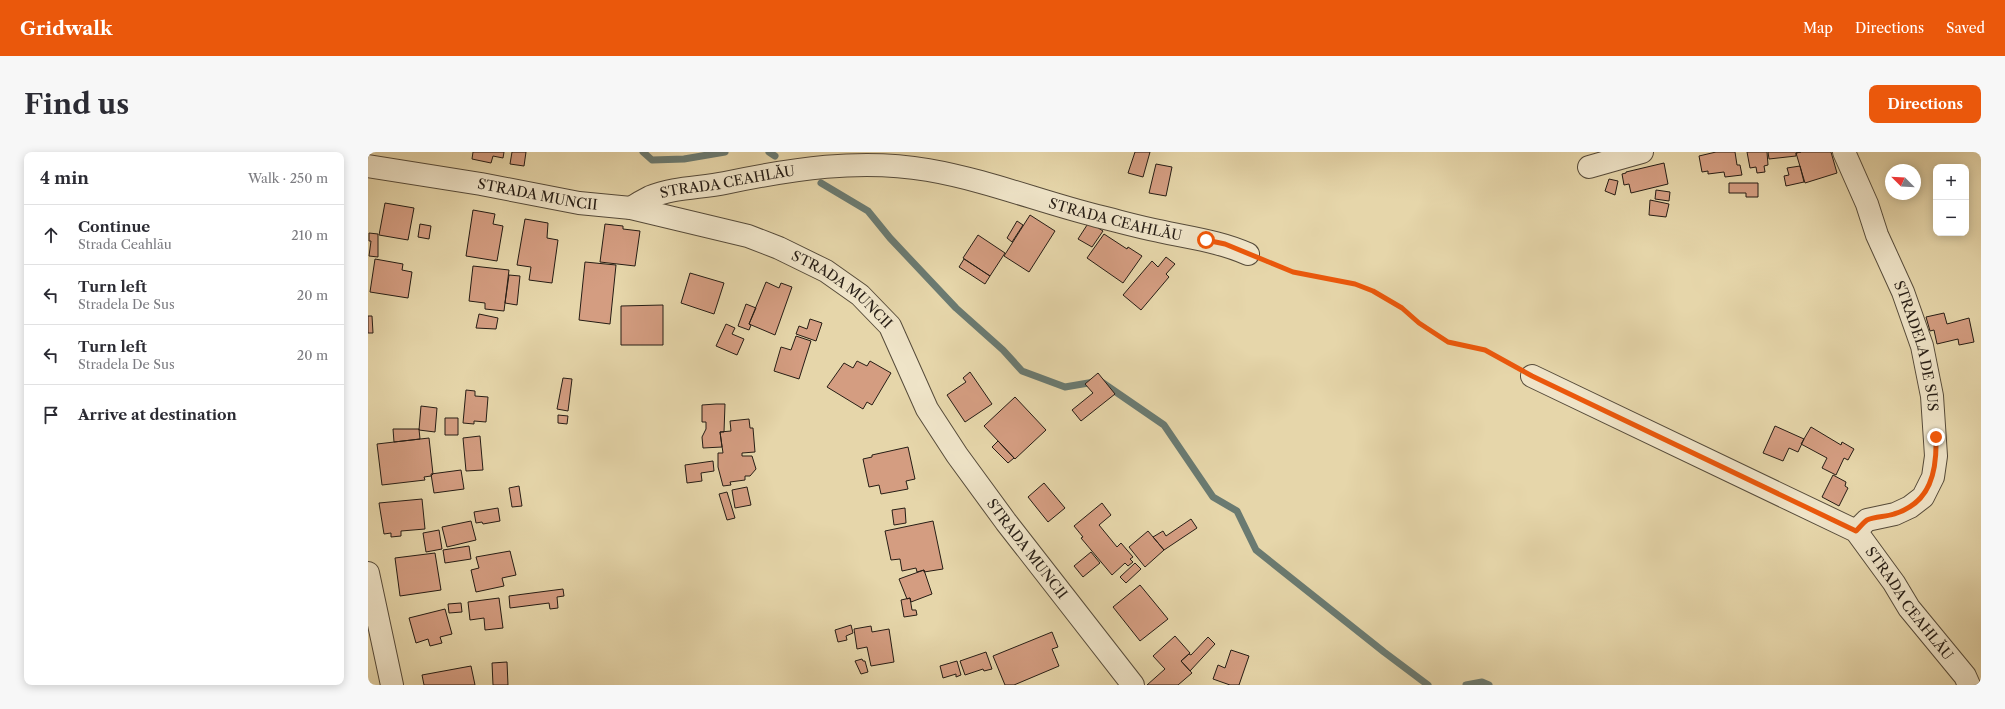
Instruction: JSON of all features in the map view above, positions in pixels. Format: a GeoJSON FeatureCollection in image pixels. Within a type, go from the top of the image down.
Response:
{"type":"FeatureCollection","features":[{"type":"Feature","properties":{"kind":"street"},"geometry":{"type":"LineString","coordinates":[[1590,167],[1642,152]]}},
{"type":"Feature","properties":{"kind":"street","name":"STRADELA DE SUS"},"geometry":{"type":"LineString","coordinates":[[1844,152],[1867,204],[1877,235],[1903,292],[1922,346],[1932,396],[1936,456],[1933,477],[1923,497],[1910,507],[1895,514],[1868,520],[1856,531]]}},
{"type":"Feature","properties":{"kind":"street","name":"STRADA CEAHLĂU"},"geometry":{"type":"LineString","coordinates":[[631,208],[650,197],[681,189],[716,185],[778,172],[846,165],[885,165],[928,170],[1011,190],[1092,215],[1159,231],[1225,244],[1248,254]]}},
{"type":"Feature","properties":{"kind":"street","name":"STRADA MUNCII"},"geometry":{"type":"LineString","coordinates":[[368,166],[481,184],[579,203],[631,208],[748,236],[779,248],[826,271],[860,295],[890,326],[928,409],[957,455],[1006,522],[1133,685]]}},
{"type":"Feature","properties":{"kind":"street","name":"STRADA CEAHLĂU"},"geometry":{"type":"LineString","coordinates":[[1532,376],[1856,531],[1894,583],[1909,608],[1960,670],[1969,685]]}},
{"type":"Feature","properties":{"kind":"street"},"geometry":{"type":"LineString","coordinates":[[368,573],[392,685]]}},
{"type":"Feature","properties":{"kind":"path"},"geometry":{"type":"LineString","coordinates":[[1248,254],[1293,272],[1355,284],[1373,291],[1402,308],[1448,342],[1485,350],[1532,376]]}},
{"type":"Feature","properties":{"kind":"building"},"geometry":{"type":"Polygon","coordinates":[[[473,152],[504,152],[503,158],[493,156],[491,163],[472,159],[473,152]]]}},
{"type":"Feature","properties":{"kind":"building"},"geometry":{"type":"Polygon","coordinates":[[[512,152],[526,152],[524,166],[510,164],[512,152]]]}},
{"type":"Feature","properties":{"kind":"building"},"geometry":{"type":"Polygon","coordinates":[[[1135,152],[1150,152],[1143,177],[1128,173],[1135,152]]]}},
{"type":"Feature","properties":{"kind":"building"},"geometry":{"type":"Polygon","coordinates":[[[1716,152],[1735,152],[1737,165],[1740,165],[1742,175],[1725,177],[1724,172],[1708,174],[1708,171],[1702,172],[1699,156],[1716,152]]]}},
{"type":"Feature","properties":{"kind":"building"},"geometry":{"type":"Polygon","coordinates":[[[1747,152],[1767,152],[1768,165],[1764,166],[1765,172],[1757,173],[1756,167],[1750,168],[1747,152]]]}},
{"type":"Feature","properties":{"kind":"building"},"geometry":{"type":"Polygon","coordinates":[[[1768,152],[1801,152],[1796,153],[1796,156],[1769,159],[1768,152]]]}},
{"type":"Feature","properties":{"kind":"building"},"geometry":{"type":"Polygon","coordinates":[[[1831,152],[1837,173],[1805,183],[1796,153],[1831,152]]]}},
{"type":"Feature","properties":{"kind":"building"},"geometry":{"type":"Polygon","coordinates":[[[1664,163],[1668,184],[1631,193],[1629,184],[1624,185],[1622,174],[1664,163]]]}},
{"type":"Feature","properties":{"kind":"building"},"geometry":{"type":"Polygon","coordinates":[[[1156,164],[1172,167],[1166,196],[1149,193],[1156,164]]]}},
{"type":"Feature","properties":{"kind":"building"},"geometry":{"type":"Polygon","coordinates":[[[1800,166],[1804,182],[1786,186],[1784,176],[1789,175],[1787,168],[1800,166]]]}},
{"type":"Feature","properties":{"kind":"building"},"geometry":{"type":"Polygon","coordinates":[[[1609,179],[1618,181],[1615,195],[1605,191],[1609,179]]]}},
{"type":"Feature","properties":{"kind":"building"},"geometry":{"type":"Polygon","coordinates":[[[1729,183],[1758,183],[1758,197],[1746,197],[1746,193],[1729,193],[1729,183]]]}},
{"type":"Feature","properties":{"kind":"building"},"geometry":{"type":"Polygon","coordinates":[[[1656,190],[1670,192],[1669,201],[1655,199],[1656,190]]]}},
{"type":"Feature","properties":{"kind":"building"},"geometry":{"type":"Polygon","coordinates":[[[1650,200],[1669,204],[1666,217],[1649,215],[1650,200]]]}},
{"type":"Feature","properties":{"kind":"building"},"geometry":{"type":"Polygon","coordinates":[[[385,203],[414,208],[408,240],[379,235],[385,203]]]}},
{"type":"Feature","properties":{"kind":"building"},"geometry":{"type":"Polygon","coordinates":[[[473,210],[495,214],[493,224],[503,226],[497,261],[466,256],[473,210]]]}},
{"type":"Feature","properties":{"kind":"building"},"geometry":{"type":"Polygon","coordinates":[[[1030,215],[1055,231],[1029,272],[1004,256],[1030,215]]]}},
{"type":"Feature","properties":{"kind":"building"},"geometry":{"type":"Polygon","coordinates":[[[525,219],[548,223],[547,238],[558,240],[552,283],[529,280],[531,267],[517,265],[525,219]]]}},
{"type":"Feature","properties":{"kind":"building"},"geometry":{"type":"Polygon","coordinates":[[[1017,221],[1023,225],[1012,242],[1007,238],[1017,221]]]}},
{"type":"Feature","properties":{"kind":"building"},"geometry":{"type":"Polygon","coordinates":[[[1089,222],[1103,231],[1092,247],[1078,239],[1089,222]]]}},
{"type":"Feature","properties":{"kind":"building"},"geometry":{"type":"Polygon","coordinates":[[[420,224],[431,226],[429,239],[418,237],[420,224]]]}},
{"type":"Feature","properties":{"kind":"building"},"geometry":{"type":"Polygon","coordinates":[[[605,224],[623,226],[623,229],[640,231],[635,266],[600,262],[605,224]]]}},
{"type":"Feature","properties":{"kind":"building"},"geometry":{"type":"Polygon","coordinates":[[[369,233],[378,234],[378,257],[369,256],[371,241],[369,241],[369,233]]]}},
{"type":"Feature","properties":{"kind":"building"},"geometry":{"type":"Polygon","coordinates":[[[1104,234],[1127,249],[1128,247],[1142,256],[1123,283],[1087,258],[1104,234]]]}},
{"type":"Feature","properties":{"kind":"building"},"geometry":{"type":"Polygon","coordinates":[[[978,235],[1005,253],[990,276],[963,258],[978,235]]]}},
{"type":"Feature","properties":{"kind":"building"},"geometry":{"type":"Polygon","coordinates":[[[1166,257],[1175,264],[1166,274],[1169,277],[1141,310],[1123,295],[1152,261],[1158,267],[1166,257]]]}},
{"type":"Feature","properties":{"kind":"building"},"geometry":{"type":"Polygon","coordinates":[[[375,259],[403,264],[402,270],[412,272],[408,298],[370,292],[375,259]]]}},
{"type":"Feature","properties":{"kind":"building"},"geometry":{"type":"Polygon","coordinates":[[[964,259],[990,276],[985,284],[959,267],[964,259]]]}},
{"type":"Feature","properties":{"kind":"building"},"geometry":{"type":"Polygon","coordinates":[[[585,262],[616,265],[610,324],[579,320],[585,262]]]}},
{"type":"Feature","properties":{"kind":"building"},"geometry":{"type":"Polygon","coordinates":[[[473,266],[509,270],[504,311],[485,309],[485,303],[469,301],[473,266]]]}},
{"type":"Feature","properties":{"kind":"building"},"geometry":{"type":"Polygon","coordinates":[[[690,273],[724,283],[714,314],[681,303],[690,273]]]}},
{"type":"Feature","properties":{"kind":"building"},"geometry":{"type":"Polygon","coordinates":[[[509,275],[520,276],[517,305],[505,303],[509,275]]]}},
{"type":"Feature","properties":{"kind":"building"},"geometry":{"type":"Polygon","coordinates":[[[766,282],[779,288],[781,283],[792,287],[775,335],[749,324],[766,282]]]}},
{"type":"Feature","properties":{"kind":"building"},"geometry":{"type":"Polygon","coordinates":[[[746,304],[756,308],[749,324],[751,325],[749,330],[738,326],[746,304]]]}},
{"type":"Feature","properties":{"kind":"building"},"geometry":{"type":"Polygon","coordinates":[[[663,305],[663,345],[621,345],[621,306],[663,305]]]}},
{"type":"Feature","properties":{"kind":"building"},"geometry":{"type":"Polygon","coordinates":[[[1944,313],[1947,324],[1969,318],[1974,342],[1959,345],[1958,339],[1937,344],[1934,330],[1930,331],[1926,317],[1944,313]]]}},
{"type":"Feature","properties":{"kind":"building"},"geometry":{"type":"Polygon","coordinates":[[[479,314],[498,318],[496,329],[476,328],[479,314]]]}},
{"type":"Feature","properties":{"kind":"building"},"geometry":{"type":"Polygon","coordinates":[[[368,316],[372,316],[373,333],[368,333],[368,316]]]}},
{"type":"Feature","properties":{"kind":"building"},"geometry":{"type":"Polygon","coordinates":[[[810,319],[822,323],[816,341],[796,334],[799,326],[807,329],[810,319]]]}},
{"type":"Feature","properties":{"kind":"building"},"geometry":{"type":"Polygon","coordinates":[[[726,324],[735,328],[732,334],[744,339],[737,355],[716,346],[726,324]]]}},
{"type":"Feature","properties":{"kind":"building"},"geometry":{"type":"Polygon","coordinates":[[[796,336],[811,341],[799,379],[774,371],[781,347],[791,350],[796,336]]]}},
{"type":"Feature","properties":{"kind":"building"},"geometry":{"type":"Polygon","coordinates":[[[857,361],[867,366],[870,361],[891,373],[872,405],[867,402],[863,409],[827,387],[844,363],[853,368],[857,361]]]}},
{"type":"Feature","properties":{"kind":"building"},"geometry":{"type":"Polygon","coordinates":[[[970,372],[992,404],[965,422],[947,395],[966,382],[963,378],[970,372]]]}},
{"type":"Feature","properties":{"kind":"building"},"geometry":{"type":"Polygon","coordinates":[[[1098,373],[1115,394],[1081,421],[1072,410],[1093,393],[1085,384],[1098,373]]]}},
{"type":"Feature","properties":{"kind":"building"},"geometry":{"type":"Polygon","coordinates":[[[563,378],[572,379],[568,411],[557,409],[563,378]]]}},
{"type":"Feature","properties":{"kind":"building"},"geometry":{"type":"Polygon","coordinates":[[[466,390],[475,391],[475,396],[488,397],[486,422],[474,421],[474,424],[463,423],[466,390]]]}},
{"type":"Feature","properties":{"kind":"building"},"geometry":{"type":"Polygon","coordinates":[[[1015,397],[1046,430],[1015,459],[984,426],[1015,397]]]}},
{"type":"Feature","properties":{"kind":"building"},"geometry":{"type":"Polygon","coordinates":[[[725,404],[724,432],[720,432],[722,447],[703,448],[702,437],[706,429],[706,422],[702,422],[702,405],[725,404]]]}},
{"type":"Feature","properties":{"kind":"building"},"geometry":{"type":"Polygon","coordinates":[[[421,406],[437,408],[435,432],[419,430],[421,406]]]}},
{"type":"Feature","properties":{"kind":"building"},"geometry":{"type":"Polygon","coordinates":[[[558,415],[568,416],[567,424],[558,423],[558,415]]]}},
{"type":"Feature","properties":{"kind":"building"},"geometry":{"type":"Polygon","coordinates":[[[445,418],[458,418],[458,435],[445,435],[445,418]]]}},
{"type":"Feature","properties":{"kind":"building"},"geometry":{"type":"Polygon","coordinates":[[[749,419],[750,428],[753,428],[755,452],[742,453],[742,456],[752,456],[756,469],[750,476],[745,476],[745,480],[730,482],[731,485],[723,486],[718,467],[718,453],[723,453],[720,432],[731,431],[730,421],[749,419]]]}},
{"type":"Feature","properties":{"kind":"building"},"geometry":{"type":"Polygon","coordinates":[[[1775,426],[1804,439],[1798,452],[1789,448],[1783,461],[1763,453],[1775,426]]]}},
{"type":"Feature","properties":{"kind":"building"},"geometry":{"type":"Polygon","coordinates":[[[1811,427],[1841,445],[1842,442],[1854,449],[1848,460],[1844,458],[1836,475],[1822,468],[1827,458],[1801,444],[1811,427]]]}},
{"type":"Feature","properties":{"kind":"building"},"geometry":{"type":"Polygon","coordinates":[[[393,429],[419,429],[420,439],[394,442],[393,429]]]}},
{"type":"Feature","properties":{"kind":"building"},"geometry":{"type":"Polygon","coordinates":[[[480,436],[483,470],[466,471],[463,438],[480,436]]]}},
{"type":"Feature","properties":{"kind":"building"},"geometry":{"type":"Polygon","coordinates":[[[429,438],[433,474],[431,476],[424,477],[425,480],[382,485],[377,444],[429,438]]]}},
{"type":"Feature","properties":{"kind":"building"},"geometry":{"type":"Polygon","coordinates":[[[998,441],[1014,458],[1008,463],[992,447],[998,441]]]}},
{"type":"Feature","properties":{"kind":"building"},"geometry":{"type":"Polygon","coordinates":[[[908,447],[915,479],[906,481],[908,489],[881,494],[879,485],[869,487],[863,459],[872,457],[872,455],[908,447]]]}},
{"type":"Feature","properties":{"kind":"building"},"geometry":{"type":"Polygon","coordinates":[[[713,461],[714,471],[701,473],[702,481],[687,483],[685,465],[713,461]]]}},
{"type":"Feature","properties":{"kind":"building"},"geometry":{"type":"Polygon","coordinates":[[[461,470],[464,489],[434,493],[431,474],[461,470]]]}},
{"type":"Feature","properties":{"kind":"building"},"geometry":{"type":"Polygon","coordinates":[[[1833,475],[1846,482],[1845,486],[1848,488],[1839,506],[1822,497],[1833,475]]]}},
{"type":"Feature","properties":{"kind":"building"},"geometry":{"type":"Polygon","coordinates":[[[1044,483],[1065,508],[1048,522],[1028,497],[1044,483]]]}},
{"type":"Feature","properties":{"kind":"building"},"geometry":{"type":"Polygon","coordinates":[[[519,486],[522,506],[512,507],[509,488],[519,486]]]}},
{"type":"Feature","properties":{"kind":"building"},"geometry":{"type":"Polygon","coordinates":[[[747,487],[751,505],[735,508],[732,490],[747,487]]]}},
{"type":"Feature","properties":{"kind":"building"},"geometry":{"type":"Polygon","coordinates":[[[727,492],[735,518],[727,520],[719,494],[727,492]]]}},
{"type":"Feature","properties":{"kind":"building"},"geometry":{"type":"Polygon","coordinates":[[[422,499],[425,529],[401,531],[401,536],[391,537],[391,533],[384,534],[379,503],[422,499]]]}},
{"type":"Feature","properties":{"kind":"building"},"geometry":{"type":"Polygon","coordinates":[[[1102,503],[1111,515],[1099,525],[1117,547],[1121,543],[1133,557],[1130,559],[1133,562],[1128,566],[1125,563],[1112,575],[1081,538],[1083,537],[1074,526],[1102,503]]]}},
{"type":"Feature","properties":{"kind":"building"},"geometry":{"type":"Polygon","coordinates":[[[498,508],[500,521],[483,524],[482,522],[476,523],[474,512],[498,508]]]}},
{"type":"Feature","properties":{"kind":"building"},"geometry":{"type":"Polygon","coordinates":[[[905,508],[906,523],[894,525],[892,510],[905,508]]]}},
{"type":"Feature","properties":{"kind":"building"},"geometry":{"type":"Polygon","coordinates":[[[1191,519],[1197,528],[1164,550],[1153,537],[1163,531],[1166,536],[1191,519]]]}},
{"type":"Feature","properties":{"kind":"building"},"geometry":{"type":"Polygon","coordinates":[[[471,521],[476,540],[447,547],[442,527],[471,521]]]}},
{"type":"Feature","properties":{"kind":"building"},"geometry":{"type":"Polygon","coordinates":[[[933,521],[943,569],[917,572],[916,568],[902,571],[900,559],[891,560],[885,531],[933,521]]]}},
{"type":"Feature","properties":{"kind":"building"},"geometry":{"type":"Polygon","coordinates":[[[439,530],[442,549],[426,552],[423,533],[439,530]]]}},
{"type":"Feature","properties":{"kind":"building"},"geometry":{"type":"Polygon","coordinates":[[[1148,531],[1164,550],[1145,567],[1129,547],[1148,531]]]}},
{"type":"Feature","properties":{"kind":"building"},"geometry":{"type":"Polygon","coordinates":[[[469,546],[471,559],[445,563],[443,550],[469,546]]]}},
{"type":"Feature","properties":{"kind":"building"},"geometry":{"type":"Polygon","coordinates":[[[510,551],[516,575],[502,578],[504,586],[476,592],[471,570],[479,568],[476,557],[510,551]]]}},
{"type":"Feature","properties":{"kind":"building"},"geometry":{"type":"Polygon","coordinates":[[[1091,552],[1100,563],[1083,577],[1074,566],[1091,552]]]}},
{"type":"Feature","properties":{"kind":"building"},"geometry":{"type":"Polygon","coordinates":[[[435,553],[441,590],[400,596],[395,558],[435,553]]]}},
{"type":"Feature","properties":{"kind":"building"},"geometry":{"type":"Polygon","coordinates":[[[1135,563],[1141,569],[1126,583],[1120,577],[1135,563]]]}},
{"type":"Feature","properties":{"kind":"building"},"geometry":{"type":"Polygon","coordinates":[[[924,570],[932,594],[911,602],[910,598],[907,599],[899,579],[924,570]]]}},
{"type":"Feature","properties":{"kind":"building"},"geometry":{"type":"Polygon","coordinates":[[[1140,585],[1168,619],[1140,641],[1113,607],[1140,585]]]}},
{"type":"Feature","properties":{"kind":"building"},"geometry":{"type":"Polygon","coordinates":[[[563,589],[564,596],[557,597],[558,608],[550,609],[549,603],[510,608],[509,596],[563,589]]]}},
{"type":"Feature","properties":{"kind":"building"},"geometry":{"type":"Polygon","coordinates":[[[499,598],[503,628],[485,630],[484,618],[470,620],[468,602],[499,598]]]}},
{"type":"Feature","properties":{"kind":"building"},"geometry":{"type":"Polygon","coordinates":[[[910,598],[912,610],[916,610],[917,615],[904,617],[901,600],[910,598]]]}},
{"type":"Feature","properties":{"kind":"building"},"geometry":{"type":"Polygon","coordinates":[[[461,603],[462,612],[449,613],[448,604],[461,603]]]}},
{"type":"Feature","properties":{"kind":"building"},"geometry":{"type":"Polygon","coordinates":[[[445,609],[452,634],[440,637],[442,643],[430,646],[428,639],[416,643],[409,618],[445,609]]]}},
{"type":"Feature","properties":{"kind":"building"},"geometry":{"type":"Polygon","coordinates":[[[851,625],[853,633],[846,636],[847,640],[838,642],[835,630],[851,625]]]}},
{"type":"Feature","properties":{"kind":"building"},"geometry":{"type":"Polygon","coordinates":[[[871,626],[872,632],[889,629],[894,662],[871,666],[867,647],[857,649],[854,629],[871,626]]]}},
{"type":"Feature","properties":{"kind":"building"},"geometry":{"type":"Polygon","coordinates":[[[1052,632],[1058,647],[1052,649],[1059,666],[1014,685],[1005,685],[993,656],[1052,632]]]}},
{"type":"Feature","properties":{"kind":"building"},"geometry":{"type":"Polygon","coordinates":[[[1175,636],[1190,653],[1181,661],[1192,673],[1178,685],[1147,685],[1165,669],[1153,656],[1175,636]]]}},
{"type":"Feature","properties":{"kind":"building"},"geometry":{"type":"Polygon","coordinates":[[[1208,637],[1215,644],[1190,671],[1181,661],[1189,654],[1191,655],[1208,637]]]}},
{"type":"Feature","properties":{"kind":"building"},"geometry":{"type":"Polygon","coordinates":[[[1231,650],[1249,656],[1239,685],[1230,685],[1213,679],[1218,665],[1225,668],[1231,650]]]}},
{"type":"Feature","properties":{"kind":"building"},"geometry":{"type":"Polygon","coordinates":[[[986,652],[992,669],[984,671],[983,669],[965,675],[960,661],[986,652]]]}},
{"type":"Feature","properties":{"kind":"building"},"geometry":{"type":"Polygon","coordinates":[[[862,659],[865,661],[868,672],[861,674],[855,661],[862,659]]]}},
{"type":"Feature","properties":{"kind":"building"},"geometry":{"type":"Polygon","coordinates":[[[957,661],[961,675],[956,677],[956,674],[943,678],[940,666],[957,661]]]}},
{"type":"Feature","properties":{"kind":"building"},"geometry":{"type":"Polygon","coordinates":[[[507,662],[508,685],[493,685],[492,663],[507,662]]]}},
{"type":"Feature","properties":{"kind":"building"},"geometry":{"type":"Polygon","coordinates":[[[471,666],[475,685],[424,685],[422,675],[471,666]]]}},
{"type":"Feature","properties":{"kind":"waterway"},"geometry":{"type":"LineString","coordinates":[[643,152],[652,160],[684,159],[725,152]]}},
{"type":"Feature","properties":{"kind":"waterway"},"geometry":{"type":"LineString","coordinates":[[769,152],[775,156]]}},
{"type":"Feature","properties":{"kind":"waterway"},"geometry":{"type":"LineString","coordinates":[[821,183],[868,211],[890,238],[956,308],[1003,350],[1022,371],[1065,387],[1100,381],[1164,425],[1213,497],[1237,511],[1256,550],[1384,652],[1428,685]]}},
{"type":"Feature","properties":{"kind":"waterway"},"geometry":{"type":"LineString","coordinates":[[1466,685],[1482,682],[1489,685]]}},
{"type":"Feature","properties":{"kind":"route"},"geometry":{"type":"LineString","coordinates":[[1206,240],[1225,244],[1275,266],[1293,272],[1355,284],[1373,291],[1402,308],[1419,323],[1448,342],[1485,350],[1532,376],[1856,531],[1868,520],[1895,514],[1910,507],[1923,497],[1933,477],[1936,456],[1936,437]]}}]}
